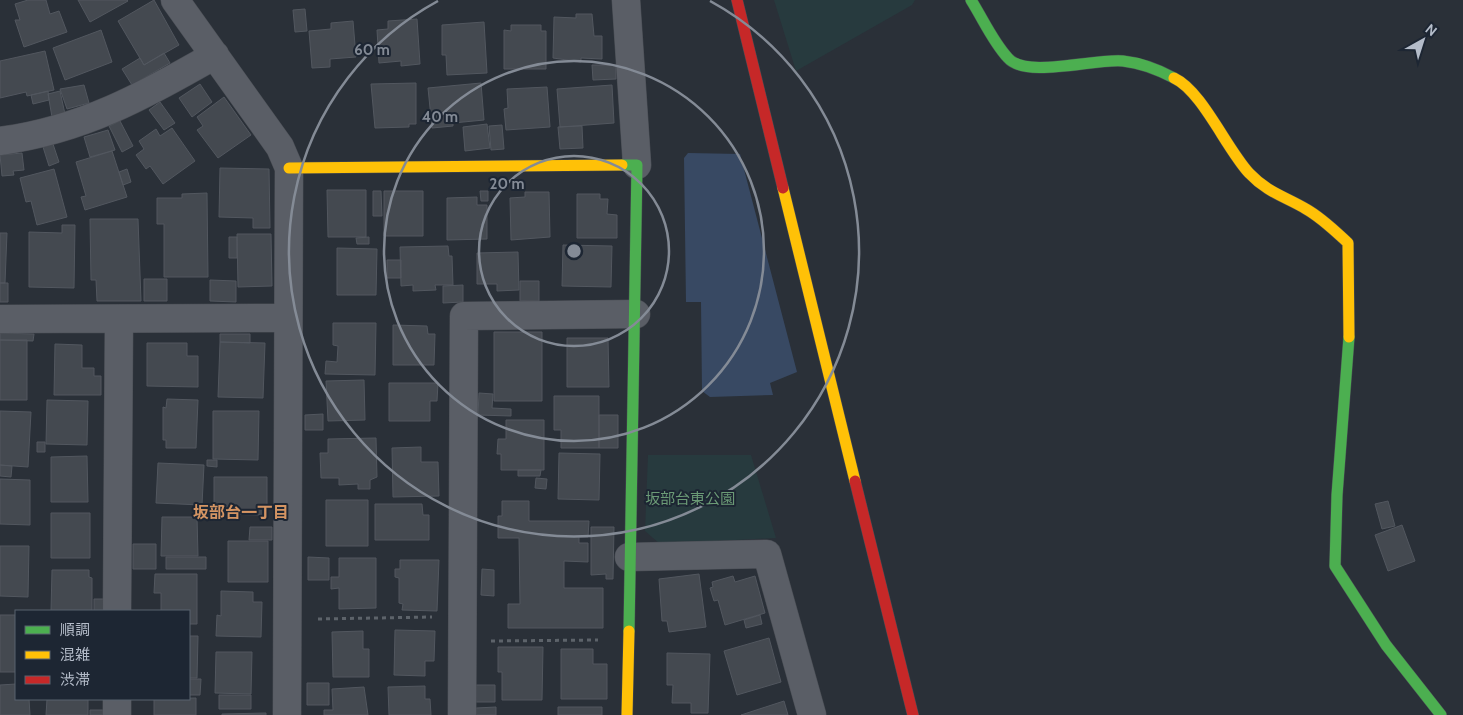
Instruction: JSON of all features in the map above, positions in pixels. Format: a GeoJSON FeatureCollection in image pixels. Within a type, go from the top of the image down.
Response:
{"type":"FeatureCollection","features":[{"type":"Feature","properties":{"kind":"street"},"geometry":{"type":"LineString","coordinates":[[175,0],[280,147],[289,168],[287,715]]}},
{"type":"Feature","properties":{"kind":"street"},"geometry":{"type":"LineString","coordinates":[[626,0],[637,165],[636,314],[629,557],[627,715]]}},
{"type":"Feature","properties":{"kind":"street"},"geometry":{"type":"LineString","coordinates":[[737,0],[913,715]]}},
{"type":"Feature","properties":{"kind":"street"},"geometry":{"type":"LineString","coordinates":[[971,0],[1008,59],[1018,66],[1032,68],[1103,60],[1123,61],[1148,65],[1183,82],[1231,151],[1250,174],[1274,194],[1314,214],[1348,243],[1350,319],[1337,495],[1335,566],[1386,645],[1421,692],[1441,715]]}},
{"type":"Feature","properties":{"kind":"street"},"geometry":{"type":"LineString","coordinates":[[0,141],[51,132],[79,124],[146,95],[215,55]]}},
{"type":"Feature","properties":{"kind":"street"},"geometry":{"type":"LineString","coordinates":[[289,168],[637,165]]}},
{"type":"Feature","properties":{"kind":"street"},"geometry":{"type":"LineString","coordinates":[[462,715],[464,316],[636,314]]}},
{"type":"Feature","properties":{"kind":"street"},"geometry":{"type":"LineString","coordinates":[[0,320],[288,318]]}},
{"type":"Feature","properties":{"kind":"street"},"geometry":{"type":"LineString","coordinates":[[117,610],[119,319]]}},
{"type":"Feature","properties":{"kind":"street"},"geometry":{"type":"LineString","coordinates":[[629,557],[767,554],[812,715]]}},
{"type":"Feature","properties":{"kind":"street"},"geometry":{"type":"LineString","coordinates":[[116,715],[117,700]]}},
{"type":"Feature","properties":{"kind":"path"},"geometry":{"type":"LineString","coordinates":[[287,619],[628,640]]}},
{"type":"Feature","properties":{"kind":"green space"},"geometry":{"type":"Polygon","coordinates":[[[774,0],[915,0],[912,5],[796,71],[774,0]]]}},
{"type":"Feature","properties":{"kind":"green space","name":"坂部台東公園"},"geometry":{"type":"Polygon","coordinates":[[[648,455],[751,455],[776,538],[660,544],[645,531],[648,455]]]}},
{"type":"Feature","properties":{"kind":"water"},"geometry":{"type":"Polygon","coordinates":[[[688,153],[740,154],[797,372],[770,383],[773,395],[710,397],[702,391],[701,302],[686,302],[684,158],[688,153]]]}},
{"type":"Feature","properties":{"kind":"building"},"geometry":{"type":"Polygon","coordinates":[[[28,0],[46,0],[50,14],[59,11],[67,32],[24,47],[15,20],[20,20],[15,4],[28,0]]]}},
{"type":"Feature","properties":{"kind":"building"},"geometry":{"type":"Polygon","coordinates":[[[78,0],[127,0],[128,1],[90,22],[78,0]]]}},
{"type":"Feature","properties":{"kind":"building"},"geometry":{"type":"Polygon","coordinates":[[[154,0],[179,45],[144,65],[118,21],[154,0]]]}},
{"type":"Feature","properties":{"kind":"building"},"geometry":{"type":"Polygon","coordinates":[[[305,9],[307,31],[295,32],[293,10],[305,9]]]}},
{"type":"Feature","properties":{"kind":"building"},"geometry":{"type":"Polygon","coordinates":[[[576,14],[592,14],[594,36],[602,36],[602,59],[581,58],[581,62],[553,58],[554,17],[576,18],[576,14]]]}},
{"type":"Feature","properties":{"kind":"building"},"geometry":{"type":"Polygon","coordinates":[[[417,19],[420,64],[401,66],[401,61],[379,63],[377,30],[388,29],[388,21],[417,19]]]}},
{"type":"Feature","properties":{"kind":"building"},"geometry":{"type":"Polygon","coordinates":[[[353,21],[356,57],[330,59],[330,67],[312,68],[309,31],[331,29],[331,23],[353,21]]]}},
{"type":"Feature","properties":{"kind":"building"},"geometry":{"type":"Polygon","coordinates":[[[484,22],[487,73],[447,75],[446,55],[442,55],[442,25],[484,22]]]}},
{"type":"Feature","properties":{"kind":"building"},"geometry":{"type":"Polygon","coordinates":[[[511,25],[541,25],[541,31],[546,31],[546,69],[504,69],[504,30],[511,31],[511,25]]]}},
{"type":"Feature","properties":{"kind":"building"},"geometry":{"type":"Polygon","coordinates":[[[101,30],[112,62],[65,80],[53,48],[101,30]]]}},
{"type":"Feature","properties":{"kind":"building"},"geometry":{"type":"Polygon","coordinates":[[[45,51],[54,90],[27,96],[26,92],[0,98],[0,61],[45,51]]]}},
{"type":"Feature","properties":{"kind":"building"},"geometry":{"type":"Polygon","coordinates":[[[164,53],[170,63],[132,85],[122,69],[140,58],[144,65],[164,53]]]}},
{"type":"Feature","properties":{"kind":"building"},"geometry":{"type":"Polygon","coordinates":[[[592,65],[616,65],[616,79],[593,80],[592,65]]]}},
{"type":"Feature","properties":{"kind":"building"},"geometry":{"type":"Polygon","coordinates":[[[416,83],[416,124],[409,124],[409,127],[375,128],[371,84],[416,83]]]}},
{"type":"Feature","properties":{"kind":"building"},"geometry":{"type":"Polygon","coordinates":[[[481,83],[484,120],[453,123],[453,126],[432,128],[428,88],[481,83]]]}},
{"type":"Feature","properties":{"kind":"building"},"geometry":{"type":"Polygon","coordinates":[[[200,84],[212,102],[192,117],[179,98],[200,84]]]}},
{"type":"Feature","properties":{"kind":"building"},"geometry":{"type":"Polygon","coordinates":[[[84,85],[89,103],[67,109],[60,89],[84,85]]]}},
{"type":"Feature","properties":{"kind":"building"},"geometry":{"type":"Polygon","coordinates":[[[612,85],[614,123],[560,127],[557,89],[612,85]]]}},
{"type":"Feature","properties":{"kind":"building"},"geometry":{"type":"Polygon","coordinates":[[[547,87],[550,127],[506,130],[504,109],[508,108],[507,89],[547,87]]]}},
{"type":"Feature","properties":{"kind":"building"},"geometry":{"type":"Polygon","coordinates":[[[48,91],[49,100],[33,104],[31,95],[48,91]]]}},
{"type":"Feature","properties":{"kind":"building"},"geometry":{"type":"Polygon","coordinates":[[[60,91],[65,114],[52,117],[48,94],[60,91]]]}},
{"type":"Feature","properties":{"kind":"building"},"geometry":{"type":"Polygon","coordinates":[[[224,97],[251,135],[218,158],[197,130],[203,126],[197,117],[224,97]]]}},
{"type":"Feature","properties":{"kind":"building"},"geometry":{"type":"Polygon","coordinates":[[[160,102],[175,123],[164,130],[149,110],[160,102]]]}},
{"type":"Feature","properties":{"kind":"building"},"geometry":{"type":"Polygon","coordinates":[[[120,121],[133,146],[122,152],[109,126],[120,121]]]}},
{"type":"Feature","properties":{"kind":"building"},"geometry":{"type":"Polygon","coordinates":[[[487,124],[490,148],[465,151],[463,127],[487,124]]]}},
{"type":"Feature","properties":{"kind":"building"},"geometry":{"type":"Polygon","coordinates":[[[502,125],[504,149],[491,150],[489,126],[502,125]]]}},
{"type":"Feature","properties":{"kind":"building"},"geometry":{"type":"Polygon","coordinates":[[[582,126],[583,148],[560,149],[558,127],[582,126]]]}},
{"type":"Feature","properties":{"kind":"building"},"geometry":{"type":"Polygon","coordinates":[[[172,128],[195,161],[163,184],[150,166],[146,169],[136,155],[144,149],[139,141],[156,129],[160,136],[172,128]]]}},
{"type":"Feature","properties":{"kind":"building"},"geometry":{"type":"Polygon","coordinates":[[[108,130],[115,150],[90,157],[84,137],[108,130]]]}},
{"type":"Feature","properties":{"kind":"building"},"geometry":{"type":"Polygon","coordinates":[[[53,144],[59,162],[49,166],[43,147],[53,144]]]}},
{"type":"Feature","properties":{"kind":"building"},"geometry":{"type":"Polygon","coordinates":[[[112,151],[127,197],[85,210],[81,197],[86,196],[76,162],[112,151]]]}},
{"type":"Feature","properties":{"kind":"building"},"geometry":{"type":"Polygon","coordinates":[[[22,153],[24,170],[13,171],[14,175],[2,176],[0,155],[22,153]]]}},
{"type":"Feature","properties":{"kind":"building"},"geometry":{"type":"Polygon","coordinates":[[[220,168],[269,169],[270,228],[253,228],[253,218],[219,217],[220,168]]]}},
{"type":"Feature","properties":{"kind":"building"},"geometry":{"type":"Polygon","coordinates":[[[54,169],[67,217],[37,225],[31,201],[26,202],[20,178],[54,169]]]}},
{"type":"Feature","properties":{"kind":"building"},"geometry":{"type":"Polygon","coordinates":[[[127,169],[131,182],[123,185],[119,172],[127,169]]]}},
{"type":"Feature","properties":{"kind":"building"},"geometry":{"type":"Polygon","coordinates":[[[327,190],[366,190],[366,237],[328,237],[327,190]]]}},
{"type":"Feature","properties":{"kind":"building"},"geometry":{"type":"Polygon","coordinates":[[[373,191],[381,191],[382,216],[373,216],[373,191]]]}},
{"type":"Feature","properties":{"kind":"building"},"geometry":{"type":"Polygon","coordinates":[[[384,191],[423,191],[423,236],[384,236],[384,191]]]}},
{"type":"Feature","properties":{"kind":"building"},"geometry":{"type":"Polygon","coordinates":[[[480,191],[488,191],[488,201],[481,201],[480,191]]]}},
{"type":"Feature","properties":{"kind":"building"},"geometry":{"type":"Polygon","coordinates":[[[525,192],[549,192],[550,237],[511,240],[510,198],[525,197],[525,192]]]}},
{"type":"Feature","properties":{"kind":"building"},"geometry":{"type":"Polygon","coordinates":[[[207,193],[208,277],[164,277],[164,224],[157,224],[157,198],[182,198],[182,194],[207,193]]]}},
{"type":"Feature","properties":{"kind":"building"},"geometry":{"type":"Polygon","coordinates":[[[577,194],[600,194],[600,199],[608,199],[607,214],[617,215],[617,238],[577,238],[577,194]]]}},
{"type":"Feature","properties":{"kind":"building"},"geometry":{"type":"Polygon","coordinates":[[[477,197],[477,205],[487,205],[487,239],[447,240],[447,198],[477,197]]]}},
{"type":"Feature","properties":{"kind":"building"},"geometry":{"type":"Polygon","coordinates":[[[90,219],[138,219],[141,301],[97,301],[96,280],[91,280],[90,219]]]}},
{"type":"Feature","properties":{"kind":"building"},"geometry":{"type":"Polygon","coordinates":[[[62,225],[75,225],[74,288],[29,287],[29,232],[62,233],[62,225]]]}},
{"type":"Feature","properties":{"kind":"building"},"geometry":{"type":"Polygon","coordinates":[[[0,233],[7,233],[5,283],[0,283],[0,233]]]}},
{"type":"Feature","properties":{"kind":"building"},"geometry":{"type":"Polygon","coordinates":[[[237,234],[271,234],[272,286],[238,287],[237,234]]]}},
{"type":"Feature","properties":{"kind":"building"},"geometry":{"type":"Polygon","coordinates":[[[229,237],[237,237],[237,258],[229,258],[229,237]]]}},
{"type":"Feature","properties":{"kind":"building"},"geometry":{"type":"Polygon","coordinates":[[[369,237],[369,244],[357,244],[356,238],[369,237]]]}},
{"type":"Feature","properties":{"kind":"building"},"geometry":{"type":"Polygon","coordinates":[[[563,245],[612,246],[611,287],[562,286],[563,245]]]}},
{"type":"Feature","properties":{"kind":"building"},"geometry":{"type":"Polygon","coordinates":[[[448,246],[449,256],[452,256],[453,285],[435,285],[436,290],[413,291],[413,285],[401,286],[400,247],[448,246]]]}},
{"type":"Feature","properties":{"kind":"building"},"geometry":{"type":"Polygon","coordinates":[[[337,248],[377,249],[376,295],[337,295],[337,248]]]}},
{"type":"Feature","properties":{"kind":"building"},"geometry":{"type":"Polygon","coordinates":[[[518,252],[519,290],[497,291],[497,284],[477,284],[477,253],[518,252]]]}},
{"type":"Feature","properties":{"kind":"building"},"geometry":{"type":"Polygon","coordinates":[[[387,260],[401,260],[401,278],[387,278],[387,260]]]}},
{"type":"Feature","properties":{"kind":"building"},"geometry":{"type":"Polygon","coordinates":[[[144,279],[167,279],[167,301],[144,301],[144,279]]]}},
{"type":"Feature","properties":{"kind":"building"},"geometry":{"type":"Polygon","coordinates":[[[210,280],[236,281],[236,302],[210,301],[210,280]]]}},
{"type":"Feature","properties":{"kind":"building"},"geometry":{"type":"Polygon","coordinates":[[[520,281],[539,281],[539,301],[520,301],[520,281]]]}},
{"type":"Feature","properties":{"kind":"building"},"geometry":{"type":"Polygon","coordinates":[[[0,283],[8,283],[8,302],[0,302],[0,283]]]}},
{"type":"Feature","properties":{"kind":"building"},"geometry":{"type":"Polygon","coordinates":[[[463,285],[463,302],[443,303],[443,286],[463,285]]]}},
{"type":"Feature","properties":{"kind":"building"},"geometry":{"type":"Polygon","coordinates":[[[333,323],[376,323],[375,375],[325,374],[326,361],[337,362],[338,346],[333,345],[333,323]]]}},
{"type":"Feature","properties":{"kind":"building"},"geometry":{"type":"Polygon","coordinates":[[[393,325],[427,326],[428,334],[435,334],[434,365],[393,365],[393,325]]]}},
{"type":"Feature","properties":{"kind":"building"},"geometry":{"type":"Polygon","coordinates":[[[494,332],[542,332],[542,401],[494,401],[494,332]]]}},
{"type":"Feature","properties":{"kind":"building"},"geometry":{"type":"Polygon","coordinates":[[[0,333],[34,334],[33,341],[0,340],[0,333]]]}},
{"type":"Feature","properties":{"kind":"building"},"geometry":{"type":"Polygon","coordinates":[[[220,334],[250,334],[250,343],[220,342],[220,334]]]}},
{"type":"Feature","properties":{"kind":"building"},"geometry":{"type":"Polygon","coordinates":[[[567,338],[608,338],[609,387],[567,387],[567,338]]]}},
{"type":"Feature","properties":{"kind":"building"},"geometry":{"type":"Polygon","coordinates":[[[0,340],[27,340],[27,400],[0,400],[0,340]]]}},
{"type":"Feature","properties":{"kind":"building"},"geometry":{"type":"Polygon","coordinates":[[[220,342],[265,343],[263,398],[218,397],[220,342]]]}},
{"type":"Feature","properties":{"kind":"building"},"geometry":{"type":"Polygon","coordinates":[[[147,343],[187,343],[187,356],[198,356],[198,387],[147,386],[147,343]]]}},
{"type":"Feature","properties":{"kind":"building"},"geometry":{"type":"Polygon","coordinates":[[[55,344],[82,345],[82,368],[94,368],[94,376],[101,376],[101,395],[54,395],[55,344]]]}},
{"type":"Feature","properties":{"kind":"building"},"geometry":{"type":"Polygon","coordinates":[[[364,380],[365,420],[328,421],[326,381],[364,380]]]}},
{"type":"Feature","properties":{"kind":"building"},"geometry":{"type":"Polygon","coordinates":[[[389,383],[438,383],[437,401],[430,401],[430,421],[389,421],[389,383]]]}},
{"type":"Feature","properties":{"kind":"building"},"geometry":{"type":"Polygon","coordinates":[[[479,393],[493,394],[492,408],[511,409],[511,416],[478,415],[479,393]]]}},
{"type":"Feature","properties":{"kind":"building"},"geometry":{"type":"Polygon","coordinates":[[[554,396],[599,396],[599,448],[561,448],[561,430],[554,430],[554,396]]]}},
{"type":"Feature","properties":{"kind":"building"},"geometry":{"type":"Polygon","coordinates":[[[167,399],[198,400],[196,448],[166,448],[166,440],[163,440],[163,407],[166,408],[167,399]]]}},
{"type":"Feature","properties":{"kind":"building"},"geometry":{"type":"Polygon","coordinates":[[[47,400],[88,401],[87,445],[46,444],[47,400]]]}},
{"type":"Feature","properties":{"kind":"building"},"geometry":{"type":"Polygon","coordinates":[[[0,411],[31,412],[28,467],[0,465],[0,411]]]}},
{"type":"Feature","properties":{"kind":"building"},"geometry":{"type":"Polygon","coordinates":[[[213,411],[259,411],[258,460],[213,459],[213,411]]]}},
{"type":"Feature","properties":{"kind":"building"},"geometry":{"type":"Polygon","coordinates":[[[323,414],[323,430],[305,430],[305,415],[323,414]]]}},
{"type":"Feature","properties":{"kind":"building"},"geometry":{"type":"Polygon","coordinates":[[[599,415],[618,415],[618,448],[599,448],[599,415]]]}},
{"type":"Feature","properties":{"kind":"building"},"geometry":{"type":"Polygon","coordinates":[[[506,420],[544,420],[544,470],[501,470],[501,454],[497,454],[498,439],[506,439],[506,420]]]}},
{"type":"Feature","properties":{"kind":"building"},"geometry":{"type":"Polygon","coordinates":[[[376,438],[377,477],[370,480],[370,489],[358,489],[358,484],[339,485],[339,478],[321,478],[320,453],[328,453],[328,439],[376,438]]]}},
{"type":"Feature","properties":{"kind":"building"},"geometry":{"type":"Polygon","coordinates":[[[37,442],[45,442],[45,452],[37,452],[37,442]]]}},
{"type":"Feature","properties":{"kind":"building"},"geometry":{"type":"Polygon","coordinates":[[[421,447],[421,462],[438,462],[439,496],[393,497],[392,448],[421,447]]]}},
{"type":"Feature","properties":{"kind":"building"},"geometry":{"type":"Polygon","coordinates":[[[559,453],[600,454],[599,500],[558,499],[559,453]]]}},
{"type":"Feature","properties":{"kind":"building"},"geometry":{"type":"Polygon","coordinates":[[[87,456],[88,502],[51,502],[51,457],[87,456]]]}},
{"type":"Feature","properties":{"kind":"building"},"geometry":{"type":"Polygon","coordinates":[[[207,460],[217,460],[217,467],[207,466],[207,460]]]}},
{"type":"Feature","properties":{"kind":"building"},"geometry":{"type":"Polygon","coordinates":[[[158,463],[204,465],[202,505],[156,503],[158,463]]]}},
{"type":"Feature","properties":{"kind":"building"},"geometry":{"type":"Polygon","coordinates":[[[0,465],[12,466],[11,477],[0,476],[0,465]]]}},
{"type":"Feature","properties":{"kind":"building"},"geometry":{"type":"Polygon","coordinates":[[[518,470],[541,470],[540,476],[518,476],[518,470]]]}},
{"type":"Feature","properties":{"kind":"building"},"geometry":{"type":"Polygon","coordinates":[[[214,477],[267,477],[267,515],[214,514],[214,477]]]}},
{"type":"Feature","properties":{"kind":"building"},"geometry":{"type":"Polygon","coordinates":[[[536,478],[547,479],[546,489],[535,488],[536,478]]]}},
{"type":"Feature","properties":{"kind":"building"},"geometry":{"type":"Polygon","coordinates":[[[0,479],[30,480],[30,525],[0,524],[0,479]]]}},
{"type":"Feature","properties":{"kind":"building"},"geometry":{"type":"Polygon","coordinates":[[[326,500],[368,500],[368,546],[326,546],[326,500]]]}},
{"type":"Feature","properties":{"kind":"building"},"geometry":{"type":"Polygon","coordinates":[[[502,501],[529,501],[529,521],[589,521],[588,537],[579,537],[579,543],[588,543],[588,562],[564,561],[564,588],[603,588],[603,628],[508,628],[508,604],[520,604],[519,538],[498,538],[498,516],[502,516],[502,501]]]}},
{"type":"Feature","properties":{"kind":"building"},"geometry":{"type":"Polygon","coordinates":[[[1388,501],[1395,526],[1382,529],[1375,504],[1388,501]]]}},
{"type":"Feature","properties":{"kind":"building"},"geometry":{"type":"Polygon","coordinates":[[[375,504],[422,504],[423,515],[429,515],[429,540],[375,540],[375,504]]]}},
{"type":"Feature","properties":{"kind":"building"},"geometry":{"type":"Polygon","coordinates":[[[51,513],[90,513],[90,558],[51,558],[51,513]]]}},
{"type":"Feature","properties":{"kind":"building"},"geometry":{"type":"Polygon","coordinates":[[[162,517],[197,517],[198,556],[161,556],[162,517]]]}},
{"type":"Feature","properties":{"kind":"building"},"geometry":{"type":"Polygon","coordinates":[[[1402,525],[1415,561],[1388,571],[1375,535],[1402,525]]]}},
{"type":"Feature","properties":{"kind":"building"},"geometry":{"type":"Polygon","coordinates":[[[250,527],[272,527],[272,540],[249,540],[250,527]]]}},
{"type":"Feature","properties":{"kind":"building"},"geometry":{"type":"Polygon","coordinates":[[[591,527],[614,527],[613,579],[606,579],[606,574],[591,575],[591,527]]]}},
{"type":"Feature","properties":{"kind":"building"},"geometry":{"type":"Polygon","coordinates":[[[228,541],[268,541],[268,582],[228,582],[228,541]]]}},
{"type":"Feature","properties":{"kind":"building"},"geometry":{"type":"Polygon","coordinates":[[[133,544],[156,544],[156,569],[133,569],[133,544]]]}},
{"type":"Feature","properties":{"kind":"building"},"geometry":{"type":"Polygon","coordinates":[[[0,546],[29,546],[28,597],[0,596],[0,546]]]}},
{"type":"Feature","properties":{"kind":"building"},"geometry":{"type":"Polygon","coordinates":[[[166,557],[206,557],[206,569],[166,569],[166,557]]]}},
{"type":"Feature","properties":{"kind":"building"},"geometry":{"type":"Polygon","coordinates":[[[308,557],[329,558],[329,580],[308,580],[308,557]]]}},
{"type":"Feature","properties":{"kind":"building"},"geometry":{"type":"Polygon","coordinates":[[[339,558],[376,558],[376,608],[339,609],[339,588],[331,589],[331,577],[339,577],[339,558]]]}},
{"type":"Feature","properties":{"kind":"building"},"geometry":{"type":"Polygon","coordinates":[[[400,560],[439,560],[437,611],[402,610],[403,604],[399,603],[399,578],[395,577],[395,569],[400,569],[400,560]]]}},
{"type":"Feature","properties":{"kind":"building"},"geometry":{"type":"Polygon","coordinates":[[[482,569],[494,570],[494,596],[481,595],[482,569]]]}},
{"type":"Feature","properties":{"kind":"building"},"geometry":{"type":"Polygon","coordinates":[[[52,570],[89,570],[89,577],[92,578],[92,610],[51,610],[52,570]]]}},
{"type":"Feature","properties":{"kind":"building"},"geometry":{"type":"Polygon","coordinates":[[[155,574],[197,574],[197,624],[190,624],[190,610],[161,610],[161,593],[154,593],[155,574]]]}},
{"type":"Feature","properties":{"kind":"building"},"geometry":{"type":"Polygon","coordinates":[[[699,574],[706,627],[669,632],[667,621],[662,621],[659,579],[699,574]]]}},
{"type":"Feature","properties":{"kind":"building"},"geometry":{"type":"Polygon","coordinates":[[[733,576],[735,582],[755,576],[765,613],[725,625],[718,600],[714,601],[710,588],[713,587],[712,582],[733,576]]]}},
{"type":"Feature","properties":{"kind":"building"},"geometry":{"type":"Polygon","coordinates":[[[221,591],[253,592],[253,602],[262,602],[261,637],[216,636],[217,615],[221,616],[221,591]]]}},
{"type":"Feature","properties":{"kind":"building"},"geometry":{"type":"Polygon","coordinates":[[[94,599],[104,599],[104,610],[94,610],[94,599]]]}},
{"type":"Feature","properties":{"kind":"building"},"geometry":{"type":"Polygon","coordinates":[[[0,615],[15,615],[15,672],[0,672],[0,615]]]}},
{"type":"Feature","properties":{"kind":"building"},"geometry":{"type":"Polygon","coordinates":[[[760,615],[762,624],[746,628],[744,620],[760,615]]]}},
{"type":"Feature","properties":{"kind":"building"},"geometry":{"type":"Polygon","coordinates":[[[395,630],[435,631],[434,661],[425,661],[425,676],[394,675],[395,630]]]}},
{"type":"Feature","properties":{"kind":"building"},"geometry":{"type":"Polygon","coordinates":[[[363,631],[363,649],[369,649],[369,677],[333,677],[332,632],[363,631]]]}},
{"type":"Feature","properties":{"kind":"building"},"geometry":{"type":"Polygon","coordinates":[[[190,636],[198,636],[197,678],[190,678],[190,636]]]}},
{"type":"Feature","properties":{"kind":"building"},"geometry":{"type":"Polygon","coordinates":[[[769,638],[781,682],[737,695],[724,651],[769,638]]]}},
{"type":"Feature","properties":{"kind":"building"},"geometry":{"type":"Polygon","coordinates":[[[498,647],[543,647],[542,700],[502,700],[502,672],[498,672],[498,647]]]}},
{"type":"Feature","properties":{"kind":"building"},"geometry":{"type":"Polygon","coordinates":[[[561,649],[593,649],[593,664],[607,664],[607,699],[561,699],[561,649]]]}},
{"type":"Feature","properties":{"kind":"building"},"geometry":{"type":"Polygon","coordinates":[[[216,652],[252,652],[251,694],[215,693],[216,652]]]}},
{"type":"Feature","properties":{"kind":"building"},"geometry":{"type":"Polygon","coordinates":[[[667,653],[710,654],[708,713],[691,713],[691,703],[672,703],[673,685],[667,685],[667,653]]]}},
{"type":"Feature","properties":{"kind":"building"},"geometry":{"type":"Polygon","coordinates":[[[190,679],[201,679],[200,695],[190,695],[190,679]]]}},
{"type":"Feature","properties":{"kind":"building"},"geometry":{"type":"Polygon","coordinates":[[[307,683],[329,683],[329,705],[307,705],[307,683]]]}},
{"type":"Feature","properties":{"kind":"building"},"geometry":{"type":"Polygon","coordinates":[[[15,684],[15,700],[29,700],[30,715],[0,715],[0,685],[15,684]]]}},
{"type":"Feature","properties":{"kind":"building"},"geometry":{"type":"Polygon","coordinates":[[[476,685],[495,685],[495,702],[476,702],[476,685]]]}},
{"type":"Feature","properties":{"kind":"building"},"geometry":{"type":"Polygon","coordinates":[[[425,686],[425,699],[430,699],[431,715],[389,715],[388,687],[425,686]]]}},
{"type":"Feature","properties":{"kind":"building"},"geometry":{"type":"Polygon","coordinates":[[[364,687],[368,715],[324,715],[324,710],[333,710],[332,689],[364,687]]]}},
{"type":"Feature","properties":{"kind":"building"},"geometry":{"type":"Polygon","coordinates":[[[219,695],[251,695],[251,709],[219,709],[219,695]]]}},
{"type":"Feature","properties":{"kind":"building"},"geometry":{"type":"Polygon","coordinates":[[[190,698],[196,698],[196,715],[154,715],[154,700],[190,700],[190,698]]]}},
{"type":"Feature","properties":{"kind":"building"},"geometry":{"type":"Polygon","coordinates":[[[47,700],[88,700],[88,715],[46,715],[47,700]]]}},
{"type":"Feature","properties":{"kind":"building"},"geometry":{"type":"Polygon","coordinates":[[[784,701],[788,715],[741,715],[784,701]]]}},
{"type":"Feature","properties":{"kind":"building"},"geometry":{"type":"Polygon","coordinates":[[[496,707],[496,715],[476,715],[476,708],[496,707]]]}},
{"type":"Feature","properties":{"kind":"building"},"geometry":{"type":"Polygon","coordinates":[[[558,707],[602,707],[602,715],[558,715],[558,707]]]}},
{"type":"Feature","properties":{"kind":"building"},"geometry":{"type":"Polygon","coordinates":[[[90,710],[103,710],[103,715],[90,715],[90,710]]]}},
{"type":"Feature","properties":{"kind":"building"},"geometry":{"type":"Polygon","coordinates":[[[266,713],[266,715],[222,715],[222,714],[266,713]]]}},
{"type":"Feature","properties":{"kind":"traffic: fast"},"geometry":{"type":"LineString","coordinates":[[971,0],[998,45],[1008,58],[1017,64],[1030,67],[1045,67],[1123,61],[1137,63],[1174,78]]}},
{"type":"Feature","properties":{"kind":"traffic: fast"},"geometry":{"type":"LineString","coordinates":[[622,165],[637,165],[629,631]]}},
{"type":"Feature","properties":{"kind":"traffic: fast"},"geometry":{"type":"LineString","coordinates":[[1349,337],[1337,495],[1335,566],[1386,645],[1441,715]]}},
{"type":"Feature","properties":{"kind":"traffic: slow"},"geometry":{"type":"LineString","coordinates":[[1174,78],[1184,85],[1204,107],[1240,162],[1256,180],[1270,190],[1312,213],[1348,243],[1349,337]]}},
{"type":"Feature","properties":{"kind":"traffic: slow"},"geometry":{"type":"LineString","coordinates":[[289,168],[622,165]]}},
{"type":"Feature","properties":{"kind":"traffic: slow"},"geometry":{"type":"LineString","coordinates":[[783,188],[855,481]]}},
{"type":"Feature","properties":{"kind":"traffic: slow"},"geometry":{"type":"LineString","coordinates":[[627,715],[629,631]]}},
{"type":"Feature","properties":{"kind":"traffic: jam"},"geometry":{"type":"LineString","coordinates":[[737,0],[783,188]]}},
{"type":"Feature","properties":{"kind":"traffic: jam"},"geometry":{"type":"LineString","coordinates":[[855,481],[913,715]]}},
{"type":"Feature","properties":{"kind":"district","name":"坂部台一丁目"},"geometry":{"type":"Point","coordinates":[241,512]}}]}
